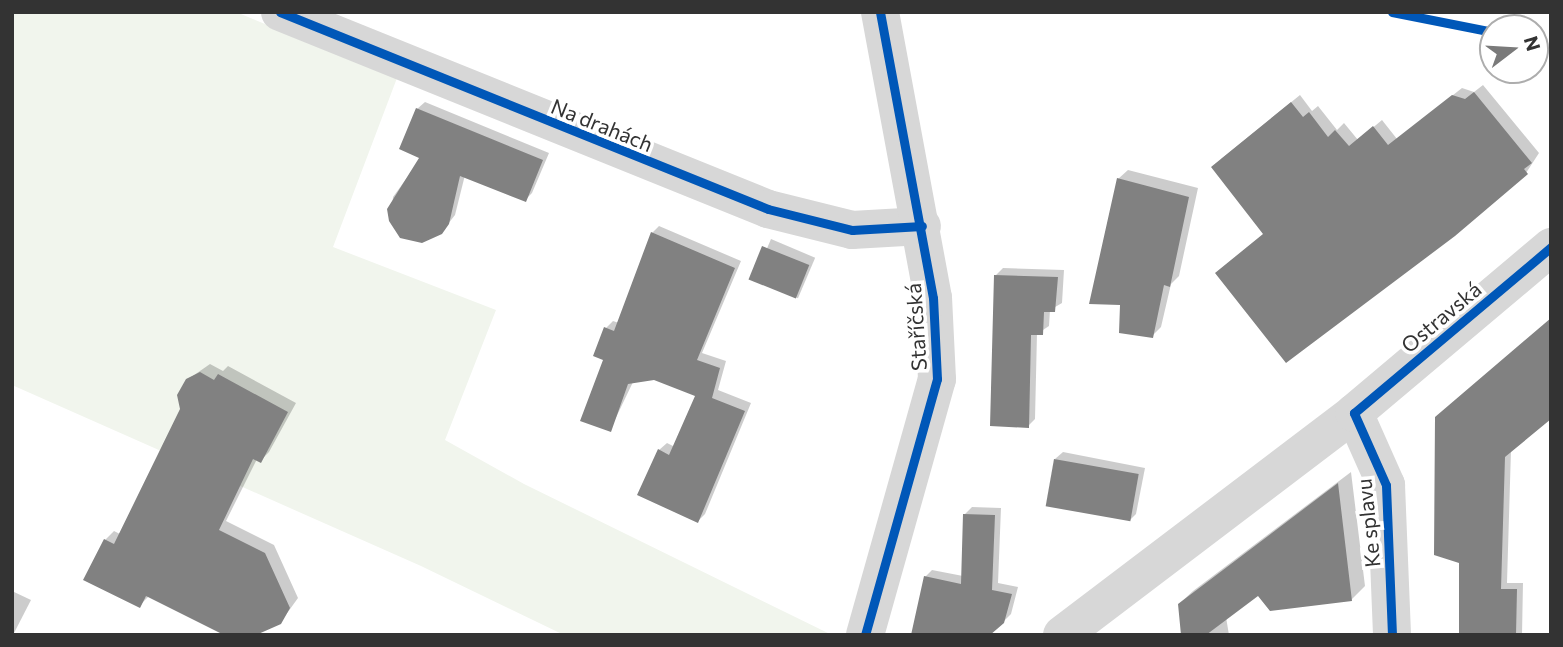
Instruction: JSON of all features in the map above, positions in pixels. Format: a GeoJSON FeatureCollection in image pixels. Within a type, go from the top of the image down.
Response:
{"type":"FeatureCollection","features":[{"type":"Feature","properties":{"kind":"street","name":"Na drahách"},"geometry":{"type":"LineString","coordinates":[[280,12],[768,209],[852,230],[922,226]]}},
{"type":"Feature","properties":{"kind":"street","name":"Staříčská"},"geometry":{"type":"LineString","coordinates":[[865,635],[937,379],[933,298],[922,226],[880,12]]}},
{"type":"Feature","properties":{"kind":"street","name":"Ostravská"},"geometry":{"type":"LineString","coordinates":[[1062,635],[1354,413],[1551,247]]}},
{"type":"Feature","properties":{"kind":"street","name":"Ke splavu"},"geometry":{"type":"LineString","coordinates":[[1354,413],[1386,485],[1392,635]]}},
{"type":"Feature","properties":{"kind":"shaded area"},"geometry":{"type":"Polygon","coordinates":[[[12,12],[236,12],[397,78],[333,247],[496,310],[445,440],[524,484],[832,635],[564,635],[421,566],[12,385],[12,12]]]}},
{"type":"Feature","properties":{"kind":"building"},"geometry":{"type":"Polygon","coordinates":[[[1474,92],[1532,163],[1524,169],[1528,174],[1455,236],[1286,363],[1215,273],[1263,234],[1211,167],[1291,102],[1303,117],[1309,112],[1328,137],[1335,130],[1349,146],[1373,126],[1388,145],[1452,95],[1465,99],[1474,92]]]}},
{"type":"Feature","properties":{"kind":"building"},"geometry":{"type":"Polygon","coordinates":[[[416,108],[543,160],[526,202],[460,176],[449,224],[442,234],[422,243],[400,238],[389,221],[387,209],[419,158],[399,149],[416,108]]]}},
{"type":"Feature","properties":{"kind":"building"},"geometry":{"type":"Polygon","coordinates":[[[1117,178],[1189,197],[1170,287],[1164,285],[1153,338],[1119,333],[1120,305],[1089,304],[1117,178]]]}},
{"type":"Feature","properties":{"kind":"building"},"geometry":{"type":"Polygon","coordinates":[[[651,232],[735,268],[697,360],[720,368],[712,398],[745,411],[698,523],[637,495],[658,449],[669,455],[695,396],[654,380],[628,384],[611,432],[580,421],[603,360],[593,356],[604,327],[614,331],[651,232]]]}},
{"type":"Feature","properties":{"kind":"building"},"geometry":{"type":"Polygon","coordinates":[[[762,246],[809,265],[796,298],[749,279],[762,246]]]}},
{"type":"Feature","properties":{"kind":"building"},"geometry":{"type":"Polygon","coordinates":[[[994,275],[1058,277],[1055,312],[1044,312],[1043,335],[1031,335],[1029,428],[990,426],[994,275]]]}},
{"type":"Feature","properties":{"kind":"building"},"geometry":{"type":"Polygon","coordinates":[[[1551,318],[1551,419],[1505,457],[1501,589],[1517,589],[1516,635],[1459,635],[1459,563],[1434,555],[1435,417],[1551,318]]]}},
{"type":"Feature","properties":{"kind":"building"},"geometry":{"type":"Polygon","coordinates":[[[200,372],[214,380],[218,374],[288,412],[261,463],[253,459],[219,530],[265,553],[290,608],[281,624],[256,635],[224,635],[146,596],[140,608],[83,580],[104,539],[114,544],[180,409],[177,395],[186,379],[200,372]]]}},
{"type":"Feature","properties":{"kind":"building"},"geometry":{"type":"Polygon","coordinates":[[[1054,459],[1139,474],[1130,521],[1046,506],[1054,459]]]}},
{"type":"Feature","properties":{"kind":"building"},"geometry":{"type":"Polygon","coordinates":[[[1338,483],[1352,601],[1270,611],[1258,596],[1206,635],[1181,635],[1178,604],[1338,483]]]}},
{"type":"Feature","properties":{"kind":"building"},"geometry":{"type":"Polygon","coordinates":[[[963,514],[995,515],[992,590],[1012,594],[1004,623],[990,635],[911,635],[924,576],[961,584],[963,514]]]}},
{"type":"Feature","properties":{"kind":"cycle path"},"geometry":{"type":"LineString","coordinates":[[280,12],[768,209],[852,230],[922,226]]}},
{"type":"Feature","properties":{"kind":"cycle path"},"geometry":{"type":"LineString","coordinates":[[865,635],[937,379],[933,298],[880,12]]}},
{"type":"Feature","properties":{"kind":"cycle path"},"geometry":{"type":"LineString","coordinates":[[1392,12],[1479,29]]}},
{"type":"Feature","properties":{"kind":"cycle path"},"geometry":{"type":"LineString","coordinates":[[1392,635],[1386,485],[1354,413],[1551,247]]}}]}
